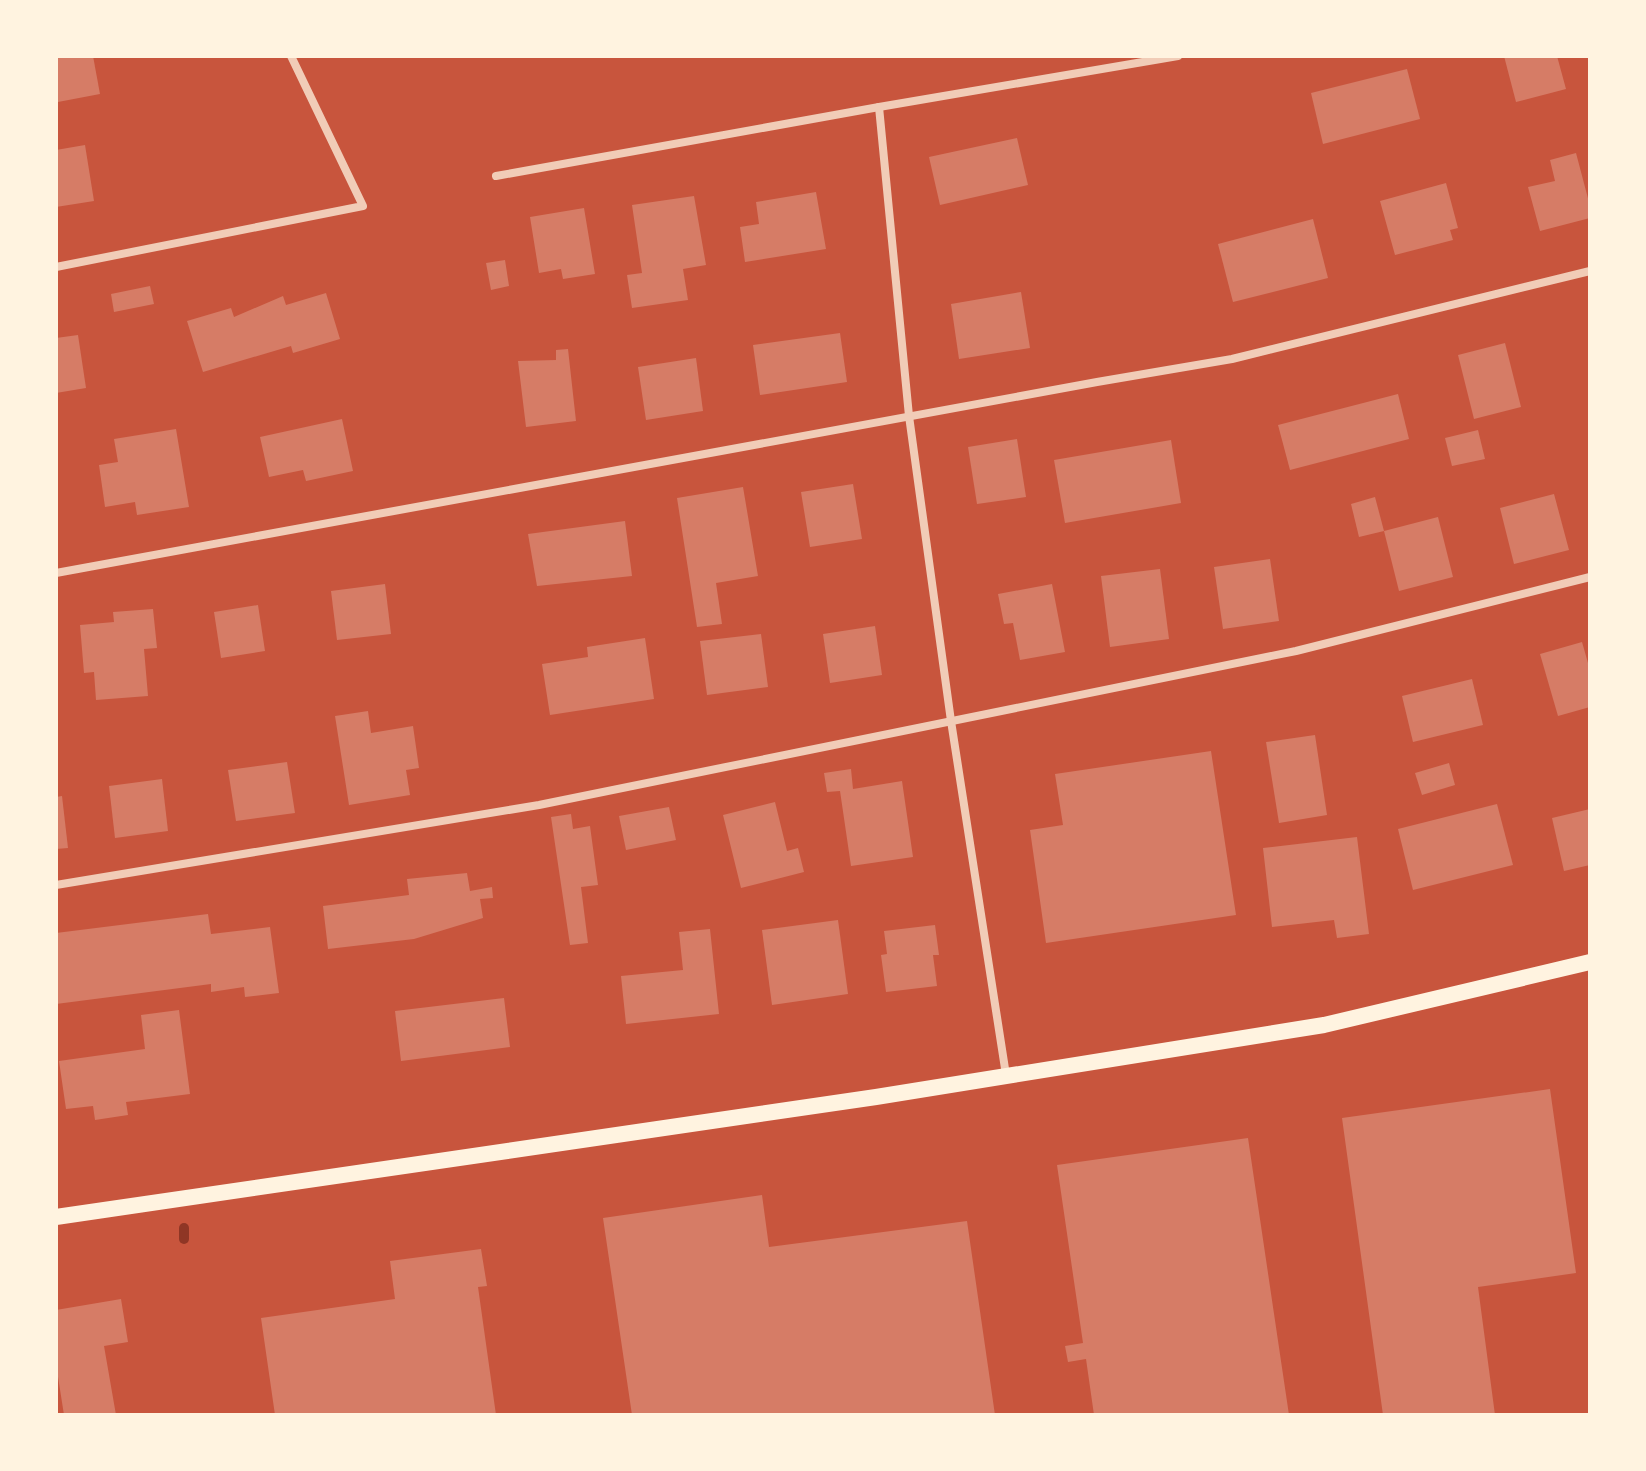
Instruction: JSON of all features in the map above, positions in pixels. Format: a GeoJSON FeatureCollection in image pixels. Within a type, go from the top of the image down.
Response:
{"type":"FeatureCollection","features":[{"type":"Feature","properties":{"kind":"main road"},"geometry":{"type":"LineString","coordinates":[[56,1217],[861,1099],[1324,1025],[1590,962]]}},
{"type":"Feature","properties":{"kind":"street"},"geometry":{"type":"LineString","coordinates":[[56,267],[363,206],[291,56]]}},
{"type":"Feature","properties":{"kind":"street"},"geometry":{"type":"LineString","coordinates":[[496,176],[1178,56]]}},
{"type":"Feature","properties":{"kind":"street"},"geometry":{"type":"LineString","coordinates":[[879,107],[909,416],[951,721],[1006,1076]]}},
{"type":"Feature","properties":{"kind":"street"},"geometry":{"type":"LineString","coordinates":[[56,573],[1232,359],[1590,271]]}},
{"type":"Feature","properties":{"kind":"street"},"geometry":{"type":"LineString","coordinates":[[56,885],[539,805],[1296,651],[1590,577]]}},
{"type":"Feature","properties":{"kind":"building"},"geometry":{"type":"Polygon","coordinates":[[[56,56],[93,56],[100,94],[58,102],[56,56]]]}},
{"type":"Feature","properties":{"kind":"building"},"geometry":{"type":"Polygon","coordinates":[[[1504,56],[1557,56],[1566,89],[1516,102],[1504,56]]]}},
{"type":"Feature","properties":{"kind":"building"},"geometry":{"type":"Polygon","coordinates":[[[1407,69],[1420,119],[1323,144],[1311,93],[1407,69]]]}},
{"type":"Feature","properties":{"kind":"building"},"geometry":{"type":"Polygon","coordinates":[[[1017,138],[1028,185],[940,205],[929,157],[1017,138]]]}},
{"type":"Feature","properties":{"kind":"building"},"geometry":{"type":"Polygon","coordinates":[[[85,145],[94,201],[56,207],[56,150],[85,145]]]}},
{"type":"Feature","properties":{"kind":"building"},"geometry":{"type":"Polygon","coordinates":[[[1576,153],[1590,206],[1590,218],[1540,231],[1528,187],[1555,181],[1550,160],[1576,153]]]}},
{"type":"Feature","properties":{"kind":"building"},"geometry":{"type":"Polygon","coordinates":[[[1446,183],[1458,228],[1450,230],[1453,240],[1395,255],[1380,201],[1446,183]]]}},
{"type":"Feature","properties":{"kind":"building"},"geometry":{"type":"Polygon","coordinates":[[[816,192],[826,249],[745,262],[740,227],[759,224],[756,202],[816,192]]]}},
{"type":"Feature","properties":{"kind":"building"},"geometry":{"type":"Polygon","coordinates":[[[694,196],[706,265],[683,269],[688,300],[632,308],[627,275],[642,273],[632,205],[694,196]]]}},
{"type":"Feature","properties":{"kind":"building"},"geometry":{"type":"Polygon","coordinates":[[[584,208],[595,274],[563,279],[561,269],[539,273],[530,217],[584,208]]]}},
{"type":"Feature","properties":{"kind":"building"},"geometry":{"type":"Polygon","coordinates":[[[1313,219],[1328,278],[1233,302],[1218,244],[1313,219]]]}},
{"type":"Feature","properties":{"kind":"building"},"geometry":{"type":"Polygon","coordinates":[[[505,260],[509,286],[491,290],[486,263],[505,260]]]}},
{"type":"Feature","properties":{"kind":"building"},"geometry":{"type":"Polygon","coordinates":[[[150,286],[154,304],[114,312],[111,294],[150,286]]]}},
{"type":"Feature","properties":{"kind":"building"},"geometry":{"type":"Polygon","coordinates":[[[1021,292],[1030,348],[959,359],[951,304],[1021,292]]]}},
{"type":"Feature","properties":{"kind":"building"},"geometry":{"type":"Polygon","coordinates":[[[326,293],[340,339],[293,353],[291,346],[203,372],[187,321],[231,308],[234,317],[283,296],[286,305],[326,293]]]}},
{"type":"Feature","properties":{"kind":"building"},"geometry":{"type":"Polygon","coordinates":[[[840,333],[847,382],[760,395],[753,345],[840,333]]]}},
{"type":"Feature","properties":{"kind":"building"},"geometry":{"type":"Polygon","coordinates":[[[78,335],[86,388],[56,393],[56,338],[78,335]]]}},
{"type":"Feature","properties":{"kind":"building"},"geometry":{"type":"Polygon","coordinates":[[[1505,343],[1521,407],[1474,419],[1458,355],[1505,343]]]}},
{"type":"Feature","properties":{"kind":"building"},"geometry":{"type":"Polygon","coordinates":[[[568,349],[576,421],[526,427],[518,361],[556,360],[556,350],[568,349]]]}},
{"type":"Feature","properties":{"kind":"building"},"geometry":{"type":"Polygon","coordinates":[[[696,358],[703,411],[646,420],[638,367],[696,358]]]}},
{"type":"Feature","properties":{"kind":"building"},"geometry":{"type":"Polygon","coordinates":[[[1398,394],[1409,439],[1290,470],[1278,425],[1398,394]]]}},
{"type":"Feature","properties":{"kind":"building"},"geometry":{"type":"Polygon","coordinates":[[[342,419],[353,471],[306,481],[303,470],[269,477],[260,437],[342,419]]]}},
{"type":"Feature","properties":{"kind":"building"},"geometry":{"type":"Polygon","coordinates":[[[176,429],[189,507],[137,515],[135,502],[105,507],[99,465],[118,462],[114,439],[176,429]]]}},
{"type":"Feature","properties":{"kind":"building"},"geometry":{"type":"Polygon","coordinates":[[[1478,430],[1485,459],[1452,466],[1445,438],[1478,430]]]}},
{"type":"Feature","properties":{"kind":"building"},"geometry":{"type":"Polygon","coordinates":[[[1017,439],[1026,497],[977,504],[968,447],[1017,439]]]}},
{"type":"Feature","properties":{"kind":"building"},"geometry":{"type":"Polygon","coordinates":[[[1171,440],[1181,503],[1065,523],[1054,460],[1171,440]]]}},
{"type":"Feature","properties":{"kind":"building"},"geometry":{"type":"Polygon","coordinates":[[[853,484],[862,539],[810,547],[801,492],[853,484]]]}},
{"type":"Feature","properties":{"kind":"building"},"geometry":{"type":"Polygon","coordinates":[[[743,487],[758,576],[716,583],[722,624],[697,627],[677,498],[743,487]]]}},
{"type":"Feature","properties":{"kind":"building"},"geometry":{"type":"Polygon","coordinates":[[[1554,494],[1569,550],[1514,564],[1500,508],[1554,494]]]}},
{"type":"Feature","properties":{"kind":"building"},"geometry":{"type":"Polygon","coordinates":[[[1375,497],[1384,531],[1359,537],[1351,504],[1375,497]]]}},
{"type":"Feature","properties":{"kind":"building"},"geometry":{"type":"Polygon","coordinates":[[[1438,517],[1453,577],[1399,591],[1384,531],[1438,517]]]}},
{"type":"Feature","properties":{"kind":"building"},"geometry":{"type":"Polygon","coordinates":[[[625,521],[632,576],[537,586],[528,534],[625,521]]]}},
{"type":"Feature","properties":{"kind":"building"},"geometry":{"type":"Polygon","coordinates":[[[1270,559],[1279,621],[1223,629],[1214,567],[1270,559]]]}},
{"type":"Feature","properties":{"kind":"building"},"geometry":{"type":"Polygon","coordinates":[[[1160,569],[1169,639],[1110,647],[1101,576],[1160,569]]]}},
{"type":"Feature","properties":{"kind":"building"},"geometry":{"type":"Polygon","coordinates":[[[385,584],[391,634],[337,640],[331,591],[385,584]]]}},
{"type":"Feature","properties":{"kind":"building"},"geometry":{"type":"Polygon","coordinates":[[[1052,584],[1065,652],[1020,660],[1013,623],[1004,624],[998,594],[1052,584]]]}},
{"type":"Feature","properties":{"kind":"building"},"geometry":{"type":"Polygon","coordinates":[[[258,605],[265,651],[221,658],[214,612],[258,605]]]}},
{"type":"Feature","properties":{"kind":"building"},"geometry":{"type":"Polygon","coordinates":[[[153,609],[157,648],[144,649],[148,696],[96,700],[94,672],[84,673],[80,625],[114,622],[113,612],[153,609]]]}},
{"type":"Feature","properties":{"kind":"building"},"geometry":{"type":"Polygon","coordinates":[[[875,626],[882,675],[830,683],[823,634],[875,626]]]}},
{"type":"Feature","properties":{"kind":"building"},"geometry":{"type":"Polygon","coordinates":[[[761,634],[768,687],[707,695],[700,641],[761,634]]]}},
{"type":"Feature","properties":{"kind":"building"},"geometry":{"type":"Polygon","coordinates":[[[645,638],[654,699],[550,715],[542,664],[588,657],[587,647],[645,638]]]}},
{"type":"Feature","properties":{"kind":"building"},"geometry":{"type":"Polygon","coordinates":[[[1582,642],[1590,670],[1590,707],[1558,716],[1540,654],[1582,642]]]}},
{"type":"Feature","properties":{"kind":"building"},"geometry":{"type":"Polygon","coordinates":[[[1472,679],[1483,725],[1413,742],[1402,696],[1472,679]]]}},
{"type":"Feature","properties":{"kind":"building"},"geometry":{"type":"Polygon","coordinates":[[[368,711],[371,733],[413,726],[419,768],[406,770],[410,795],[349,805],[335,716],[368,711]]]}},
{"type":"Feature","properties":{"kind":"building"},"geometry":{"type":"Polygon","coordinates":[[[1315,735],[1327,815],[1279,823],[1266,742],[1315,735]]]}},
{"type":"Feature","properties":{"kind":"building"},"geometry":{"type":"Polygon","coordinates":[[[1211,751],[1236,915],[1046,943],[1030,830],[1063,825],[1055,774],[1211,751]]]}},
{"type":"Feature","properties":{"kind":"building"},"geometry":{"type":"Polygon","coordinates":[[[287,762],[295,813],[236,821],[228,770],[287,762]]]}},
{"type":"Feature","properties":{"kind":"building"},"geometry":{"type":"Polygon","coordinates":[[[1449,763],[1455,785],[1422,795],[1415,773],[1449,763]]]}},
{"type":"Feature","properties":{"kind":"building"},"geometry":{"type":"Polygon","coordinates":[[[851,769],[853,789],[902,781],[913,857],[851,866],[840,791],[827,792],[824,773],[851,769]]]}},
{"type":"Feature","properties":{"kind":"building"},"geometry":{"type":"Polygon","coordinates":[[[162,779],[168,831],[115,838],[109,786],[162,779]]]}},
{"type":"Feature","properties":{"kind":"building"},"geometry":{"type":"Polygon","coordinates":[[[62,796],[68,848],[56,849],[56,797],[62,796]]]}},
{"type":"Feature","properties":{"kind":"building"},"geometry":{"type":"Polygon","coordinates":[[[775,802],[787,851],[798,848],[804,872],[741,888],[723,815],[775,802]]]}},
{"type":"Feature","properties":{"kind":"building"},"geometry":{"type":"Polygon","coordinates":[[[1497,804],[1513,865],[1413,890],[1398,829],[1497,804]]]}},
{"type":"Feature","properties":{"kind":"building"},"geometry":{"type":"Polygon","coordinates":[[[669,807],[676,840],[626,850],[619,816],[669,807]]]}},
{"type":"Feature","properties":{"kind":"building"},"geometry":{"type":"Polygon","coordinates":[[[1590,809],[1590,865],[1564,871],[1552,818],[1590,809]]]}},
{"type":"Feature","properties":{"kind":"building"},"geometry":{"type":"Polygon","coordinates":[[[571,814],[573,829],[590,826],[598,885],[581,887],[588,943],[570,945],[551,817],[571,814]]]}},
{"type":"Feature","properties":{"kind":"building"},"geometry":{"type":"Polygon","coordinates":[[[1357,837],[1369,934],[1337,938],[1334,920],[1272,927],[1263,848],[1357,837]]]}},
{"type":"Feature","properties":{"kind":"building"},"geometry":{"type":"Polygon","coordinates":[[[467,873],[470,891],[492,887],[493,898],[480,899],[483,918],[414,939],[328,949],[323,906],[409,895],[407,879],[467,873]]]}},
{"type":"Feature","properties":{"kind":"building"},"geometry":{"type":"Polygon","coordinates":[[[208,914],[211,934],[270,927],[279,993],[245,997],[244,987],[211,992],[211,984],[56,1004],[56,933],[208,914]]]}},
{"type":"Feature","properties":{"kind":"building"},"geometry":{"type":"Polygon","coordinates":[[[838,920],[848,994],[772,1005],[762,930],[838,920]]]}},
{"type":"Feature","properties":{"kind":"building"},"geometry":{"type":"Polygon","coordinates":[[[935,925],[939,955],[933,955],[937,986],[886,992],[881,955],[887,954],[884,931],[935,925]]]}},
{"type":"Feature","properties":{"kind":"building"},"geometry":{"type":"Polygon","coordinates":[[[710,929],[719,1014],[626,1024],[621,976],[683,970],[679,932],[710,929]]]}},
{"type":"Feature","properties":{"kind":"building"},"geometry":{"type":"Polygon","coordinates":[[[504,998],[510,1047],[401,1061],[395,1011],[504,998]]]}},
{"type":"Feature","properties":{"kind":"building"},"geometry":{"type":"Polygon","coordinates":[[[179,1010],[190,1094],[126,1102],[128,1115],[95,1120],[93,1106],[66,1109],[59,1061],[145,1049],[141,1015],[179,1010]]]}},
{"type":"Feature","properties":{"kind":"building"},"geometry":{"type":"Polygon","coordinates":[[[1550,1089],[1576,1273],[1478,1287],[1495,1415],[1383,1415],[1342,1118],[1550,1089]]]}},
{"type":"Feature","properties":{"kind":"building"},"geometry":{"type":"Polygon","coordinates":[[[1248,1138],[1289,1415],[1094,1415],[1086,1359],[1068,1362],[1065,1346],[1083,1343],[1057,1165],[1248,1138]]]}},
{"type":"Feature","properties":{"kind":"building"},"geometry":{"type":"Polygon","coordinates":[[[762,1195],[769,1247],[967,1221],[995,1415],[632,1415],[603,1218],[762,1195]]]}},
{"type":"Feature","properties":{"kind":"building"},"geometry":{"type":"Polygon","coordinates":[[[481,1249],[487,1286],[478,1287],[496,1415],[275,1415],[261,1318],[395,1299],[390,1261],[481,1249]]]}},
{"type":"Feature","properties":{"kind":"building"},"geometry":{"type":"Polygon","coordinates":[[[121,1299],[128,1342],[104,1346],[116,1415],[64,1415],[56,1364],[56,1310],[121,1299]]]}},
{"type":"Feature","properties":{"kind":"waterway"},"geometry":{"type":"LineString","coordinates":[[184,1228],[184,1239]]}}]}
